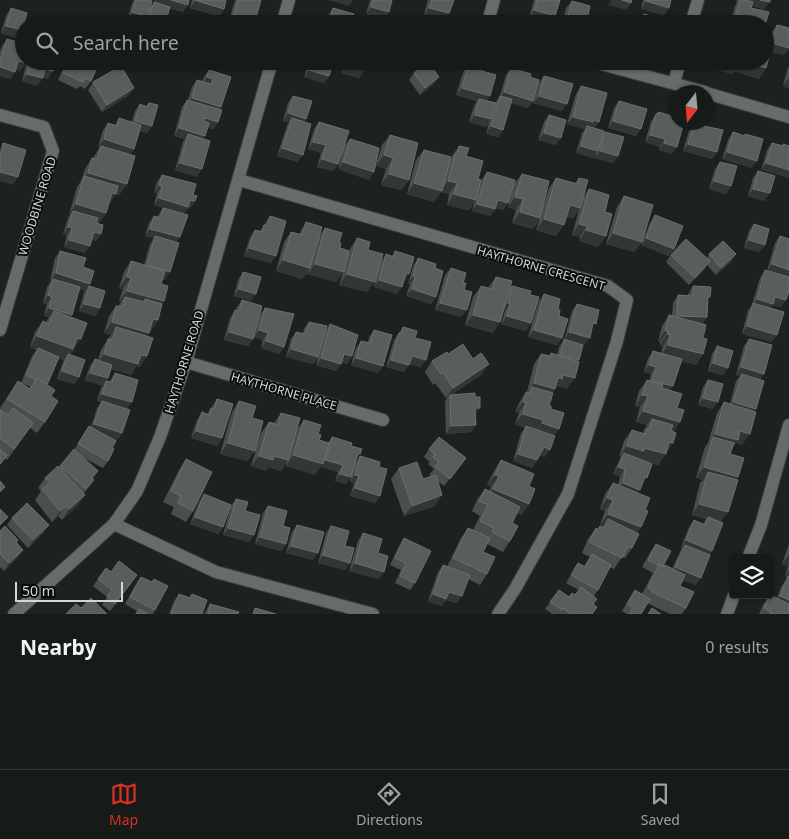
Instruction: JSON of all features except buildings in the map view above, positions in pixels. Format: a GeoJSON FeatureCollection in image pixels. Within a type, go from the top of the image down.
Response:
{"type":"FeatureCollection","features":[{"type":"Feature","properties":{"kind":"street"},"geometry":{"type":"LineString","coordinates":[[284,15],[288,0]]}},
{"type":"Feature","properties":{"kind":"street"},"geometry":{"type":"LineString","coordinates":[[490,15],[494,0]]}},
{"type":"Feature","properties":{"kind":"street"},"geometry":{"type":"LineString","coordinates":[[694,15],[698,0]]}},
{"type":"Feature","properties":{"kind":"street","name":"HAYTHORNE ROAD"},"geometry":{"type":"LineString","coordinates":[[14,614],[114,524],[137,492],[160,437],[186,362],[270,70]]}},
{"type":"Feature","properties":{"kind":"street"},"geometry":{"type":"LineString","coordinates":[[624,70],[680,85]]}},
{"type":"Feature","properties":{"kind":"street"},"geometry":{"type":"LineString","coordinates":[[674,83],[678,70]]}},
{"type":"Feature","properties":{"kind":"street"},"geometry":{"type":"LineString","coordinates":[[714,95],[789,117]]}},
{"type":"Feature","properties":{"kind":"street","name":"WOODBINE ROAD"},"geometry":{"type":"LineString","coordinates":[[0,115],[44,126],[53,151],[0,330]]}},
{"type":"Feature","properties":{"kind":"street","name":"HAYTHORNE CRESCENT"},"geometry":{"type":"LineString","coordinates":[[239,180],[608,286],[627,300],[617,341],[568,494],[515,589],[498,614]]}},
{"type":"Feature","properties":{"kind":"street","name":"HAYTHORNE PLACE"},"geometry":{"type":"LineString","coordinates":[[186,362],[382,420]]}},
{"type":"Feature","properties":{"kind":"street"},"geometry":{"type":"LineString","coordinates":[[750,554],[761,525],[789,425]]}},
{"type":"Feature","properties":{"kind":"street"},"geometry":{"type":"LineString","coordinates":[[114,524],[216,572],[373,614]]}},
{"type":"Feature","properties":{"kind":"street"},"geometry":{"type":"LineString","coordinates":[[727,614],[733,599]]}}]}
